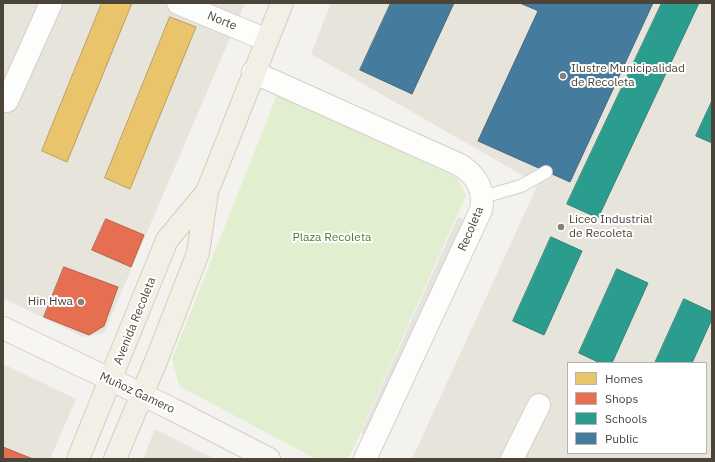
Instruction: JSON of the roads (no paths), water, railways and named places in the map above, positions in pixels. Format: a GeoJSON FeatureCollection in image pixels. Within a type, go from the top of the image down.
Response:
{"type":"FeatureCollection","features":[{"type":"Feature","properties":{"kind":"main road","name":"Avenida Recoleta"},"geometry":{"type":"LineString","coordinates":[[115,459],[198,253],[206,192],[282,3]]}},
{"type":"Feature","properties":{"kind":"main road","name":"Avenida Recoleta"},"geometry":{"type":"LineString","coordinates":[[78,459],[167,240],[206,192]]}},
{"type":"Feature","properties":{"kind":"street"},"geometry":{"type":"LineString","coordinates":[[7,101],[51,3]]}},
{"type":"Feature","properties":{"kind":"street","name":"Norte"},"geometry":{"type":"LineString","coordinates":[[178,3],[266,40]]}},
{"type":"Feature","properties":{"kind":"street","name":"Recoleta"},"geometry":{"type":"LineString","coordinates":[[253,72],[460,165],[474,176],[479,183],[483,197],[482,210],[365,459]]}},
{"type":"Feature","properties":{"kind":"street","name":"Muñoz Gamero"},"geometry":{"type":"LineString","coordinates":[[3,328],[142,395],[269,459]]}},
{"type":"Feature","properties":{"kind":"street"},"geometry":{"type":"LineString","coordinates":[[512,459],[539,404]]}},
{"type":"Feature","properties":{"kind":"lane"},"geometry":{"type":"LineString","coordinates":[[483,197],[521,186],[546,172]]}},
{"type":"Feature","properties":{"kind":"place","name":"Ilustre Municipalidad de Recoleta"},"geometry":{"type":"Point","coordinates":[563,76]}},
{"type":"Feature","properties":{"kind":"place","name":"Liceo Industrial de Recoleta"},"geometry":{"type":"Point","coordinates":[561,227]}},
{"type":"Feature","properties":{"kind":"place","name":"Hin Hwa"},"geometry":{"type":"Point","coordinates":[81,302]}},
{"type":"Feature","properties":{"kind":"park label","name":"Plaza Recoleta"},"geometry":{"type":"Point","coordinates":[332,238]}}]}
